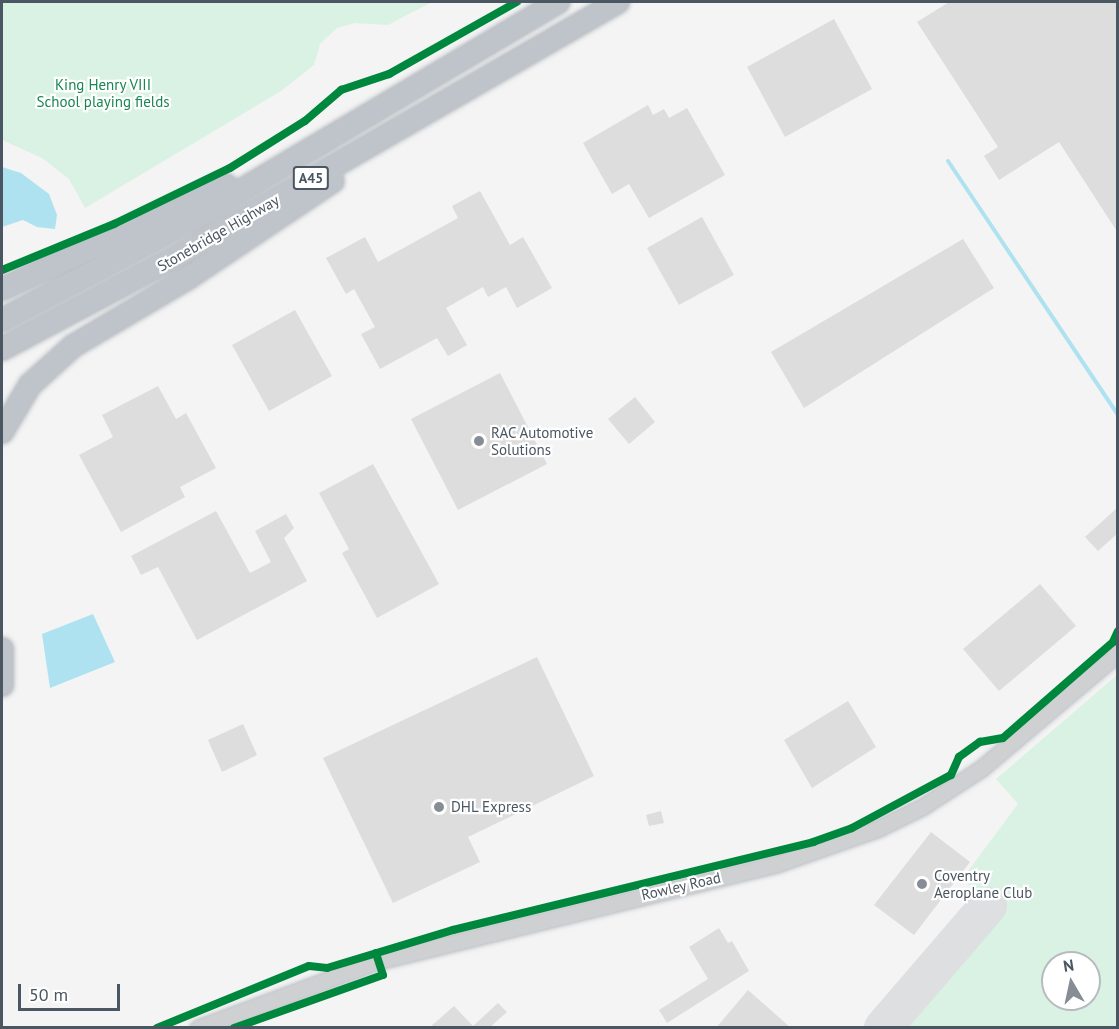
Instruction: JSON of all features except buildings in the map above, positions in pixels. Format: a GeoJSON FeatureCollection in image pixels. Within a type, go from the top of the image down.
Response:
{"type":"FeatureCollection","features":[{"type":"Feature","properties":{"kind":"highway","name":"Stonebridge Highway"},"geometry":{"type":"LineString","coordinates":[[2,320],[114,263],[559,2]]}},
{"type":"Feature","properties":{"kind":"highway","name":"Stonebridge Highway"},"geometry":{"type":"LineString","coordinates":[[2,350],[178,256],[618,2]]}},
{"type":"Feature","properties":{"kind":"highway"},"geometry":{"type":"LineString","coordinates":[[2,432],[30,385],[73,346],[265,229],[353,167],[399,127]]}},
{"type":"Feature","properties":{"kind":"highway"},"geometry":{"type":"LineString","coordinates":[[2,288],[189,201],[296,157]]}},
{"type":"Feature","properties":{"kind":"highway"},"geometry":{"type":"LineString","coordinates":[[2,649],[2,685]]}},
{"type":"Feature","properties":{"kind":"street","name":"Rowley Road"},"geometry":{"type":"LineString","coordinates":[[198,1028],[375,962],[777,864],[878,829],[930,802],[982,768],[1118,653]]}},
{"type":"Feature","properties":{"kind":"green space","name":"King Henry VIII School playing fields"},"geometry":{"type":"Polygon","coordinates":[[[2,2],[432,2],[388,25],[355,23],[337,28],[320,44],[314,65],[281,91],[85,208],[69,179],[42,158],[2,140],[2,2]]]}},
{"type":"Feature","properties":{"kind":"green space"},"geometry":{"type":"Polygon","coordinates":[[[1117,675],[1117,1027],[894,1027],[998,910],[962,879],[1018,804],[996,779],[1117,675]]]}},
{"type":"Feature","properties":{"kind":"water"},"geometry":{"type":"Polygon","coordinates":[[[2,167],[21,173],[49,194],[57,215],[55,229],[37,227],[23,220],[2,227],[2,167]]]}},
{"type":"Feature","properties":{"kind":"water"},"geometry":{"type":"Polygon","coordinates":[[[93,614],[115,662],[50,688],[42,634],[93,614]]]}},
{"type":"Feature","properties":{"kind":"waterway"},"geometry":{"type":"LineString","coordinates":[[948,161],[1118,415]]}},
{"type":"Feature","properties":{"kind":"taxiway"},"geometry":{"type":"LineString","coordinates":[[883,1028],[988,906]]}},
{"type":"Feature","properties":{"kind":"cycle path"},"geometry":{"type":"LineString","coordinates":[[2,270],[114,224],[230,168],[305,121],[341,90],[389,74],[517,2]]}},
{"type":"Feature","properties":{"kind":"cycle path"},"geometry":{"type":"LineString","coordinates":[[157,1028],[309,966],[327,968],[453,930],[813,842],[852,828],[951,775],[959,757],[980,742],[1003,738],[1113,642],[1118,631]]}},
{"type":"Feature","properties":{"kind":"cycle path"},"geometry":{"type":"LineString","coordinates":[[234,1028],[383,975],[376,953]]}},
{"type":"Feature","properties":{"kind":"place","name":"RAC Automotive Solutions"},"geometry":{"type":"Point","coordinates":[479,441]}},
{"type":"Feature","properties":{"kind":"place","name":"DHL Express"},"geometry":{"type":"Point","coordinates":[439,807]}},
{"type":"Feature","properties":{"kind":"place","name":"Coventry Aeroplane Club"},"geometry":{"type":"Point","coordinates":[922,884]}}]}
